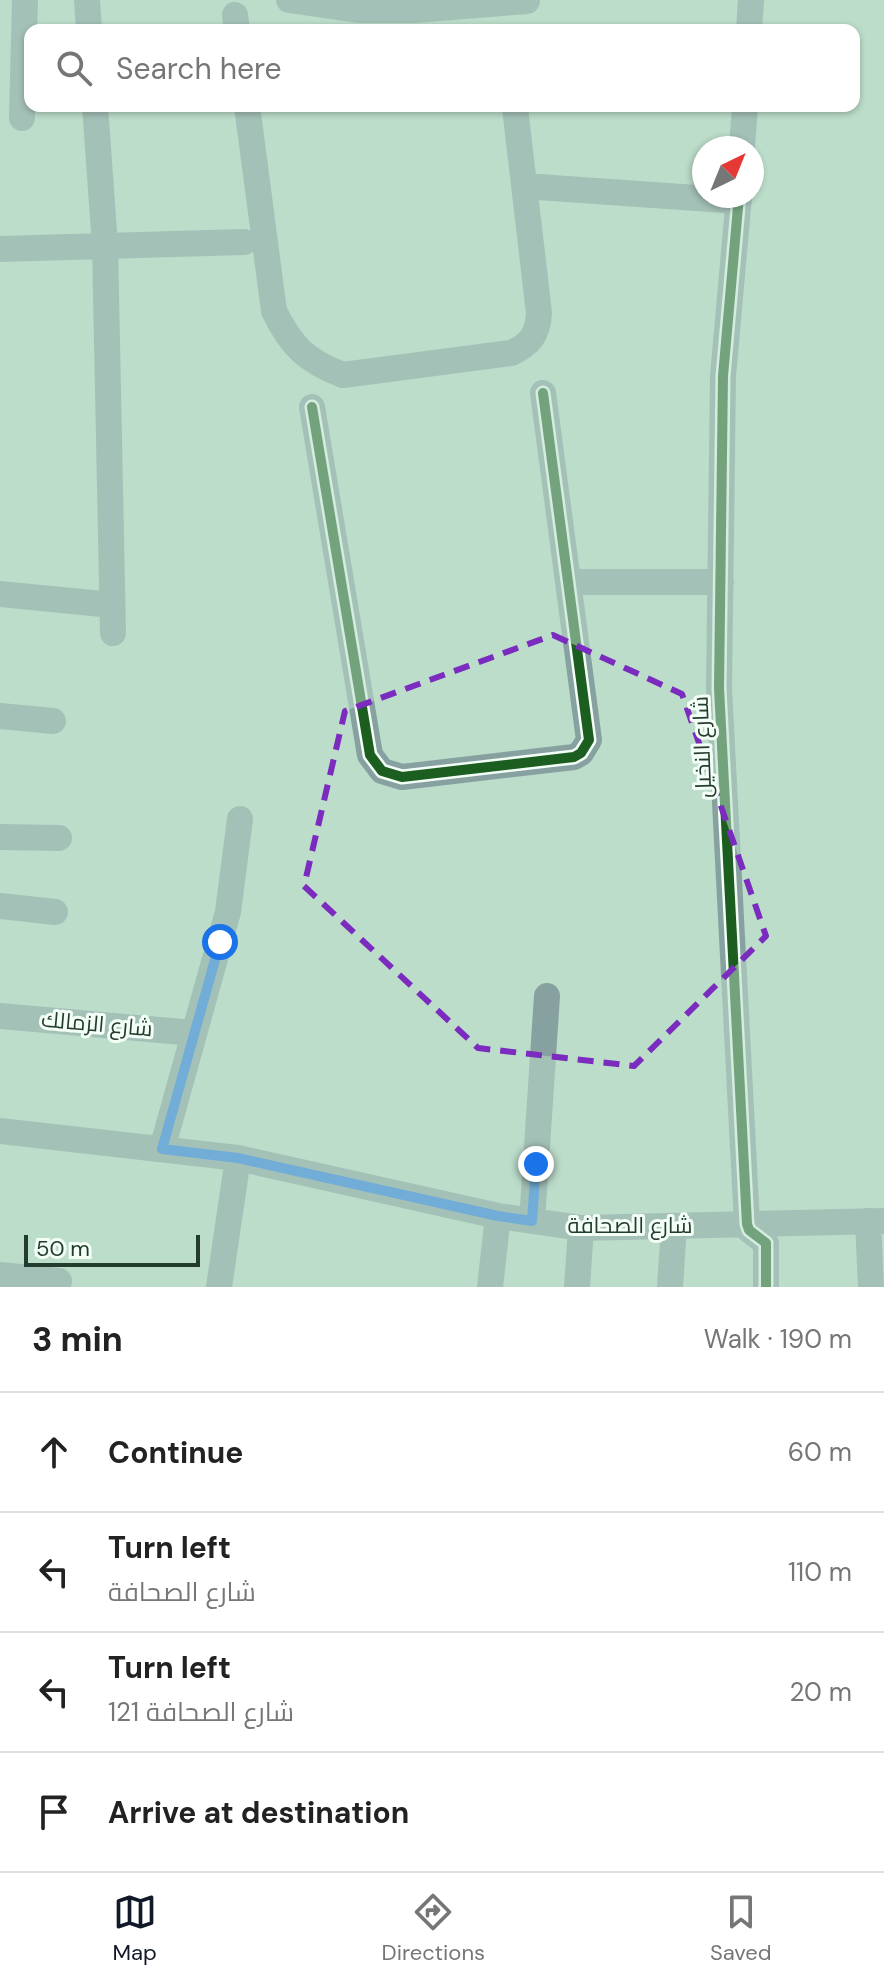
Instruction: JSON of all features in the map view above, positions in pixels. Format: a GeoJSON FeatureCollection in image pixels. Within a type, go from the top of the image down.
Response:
{"type":"FeatureCollection","features":[{"type":"Feature","properties":{"kind":"street"},"geometry":{"type":"LineString","coordinates":[[24,24],[25,0]]}},
{"type":"Feature","properties":{"kind":"street"},"geometry":{"type":"LineString","coordinates":[[87,0],[89,24]]}},
{"type":"Feature","properties":{"kind":"street"},"geometry":{"type":"LineString","coordinates":[[289,0],[358,10],[414,10],[479,2],[527,1]]}},
{"type":"Feature","properties":{"kind":"street"},"geometry":{"type":"LineString","coordinates":[[749,24],[751,0]]}},
{"type":"Feature","properties":{"kind":"street"},"geometry":{"type":"LineString","coordinates":[[22,118],[24,39]]}},
{"type":"Feature","properties":{"kind":"street"},"geometry":{"type":"LineString","coordinates":[[95,112],[105,245],[113,633]]}},
{"type":"Feature","properties":{"kind":"street"},"geometry":{"type":"LineString","coordinates":[[248,112],[274,311],[285,333],[300,352],[320,366],[343,375],[511,353],[524,348],[533,338],[539,313],[515,112]]}},
{"type":"Feature","properties":{"kind":"street"},"geometry":{"type":"LineString","coordinates":[[743,136],[745,112]]}},
{"type":"Feature","properties":{"kind":"street"},"geometry":{"type":"LineString","coordinates":[[524,186],[692,195]]}},
{"type":"Feature","properties":{"kind":"street","name":"شارع النخيل"},"geometry":{"type":"LineString","coordinates":[[738,208],[723,376],[721,718],[747,1224],[749,1230],[766,1243],[766,1287]]}},
{"type":"Feature","properties":{"kind":"street"},"geometry":{"type":"LineString","coordinates":[[0,249],[244,242]]}},
{"type":"Feature","properties":{"kind":"street"},"geometry":{"type":"LineString","coordinates":[[312,407],[370,755],[382,771],[402,777],[574,757],[581,753],[589,740],[543,393]]}},
{"type":"Feature","properties":{"kind":"street"},"geometry":{"type":"LineString","coordinates":[[569,582],[721,582]]}},
{"type":"Feature","properties":{"kind":"street"},"geometry":{"type":"LineString","coordinates":[[0,594],[112,605]]}},
{"type":"Feature","properties":{"kind":"street"},"geometry":{"type":"LineString","coordinates":[[0,716],[53,721]]}},
{"type":"Feature","properties":{"kind":"street"},"geometry":{"type":"LineString","coordinates":[[162,1149],[228,912],[240,819]]}},
{"type":"Feature","properties":{"kind":"street"},"geometry":{"type":"LineString","coordinates":[[0,837],[59,838]]}},
{"type":"Feature","properties":{"kind":"street"},"geometry":{"type":"LineString","coordinates":[[0,906],[55,912]]}},
{"type":"Feature","properties":{"kind":"street"},"geometry":{"type":"LineString","coordinates":[[532,1221],[547,996]]}},
{"type":"Feature","properties":{"kind":"street","name":"شارع الزمالك"},"geometry":{"type":"LineString","coordinates":[[0,1016],[194,1033]]}},
{"type":"Feature","properties":{"kind":"street","name":"شارع الصحافة"},"geometry":{"type":"LineString","coordinates":[[0,1131],[238,1158],[498,1216],[581,1228],[876,1221]]}},
{"type":"Feature","properties":{"kind":"street"},"geometry":{"type":"LineString","coordinates":[[219,1287],[238,1158]]}},
{"type":"Feature","properties":{"kind":"street"},"geometry":{"type":"LineString","coordinates":[[490,1287],[498,1216]]}},
{"type":"Feature","properties":{"kind":"street"},"geometry":{"type":"LineString","coordinates":[[871,1287],[876,1221]]}},
{"type":"Feature","properties":{"kind":"street"},"geometry":{"type":"LineString","coordinates":[[670,1287],[674,1226]]}},
{"type":"Feature","properties":{"kind":"street"},"geometry":{"type":"LineString","coordinates":[[577,1287],[581,1228]]}},
{"type":"Feature","properties":{"kind":"street"},"geometry":{"type":"LineString","coordinates":[[0,1275],[59,1281]]}},
{"type":"Feature","properties":{"kind":"highlighted area"},"geometry":{"type":"Polygon","coordinates":[[[553,635],[682,694],[766,936],[634,1066],[478,1048],[304,886],[345,711],[553,635]]]}},
{"type":"Feature","properties":{"kind":"cycle path"},"geometry":{"type":"LineString","coordinates":[[738,208],[723,376],[719,688],[747,1224],[749,1230],[766,1243],[766,1287]]}},
{"type":"Feature","properties":{"kind":"cycle path"},"geometry":{"type":"LineString","coordinates":[[312,407],[370,755],[382,771],[402,777],[574,757],[581,753],[589,740],[543,393]]}},
{"type":"Feature","properties":{"kind":"route"},"geometry":{"type":"LineString","coordinates":[[220,942],[162,1149],[238,1158],[532,1221],[536,1164]]}}]}
